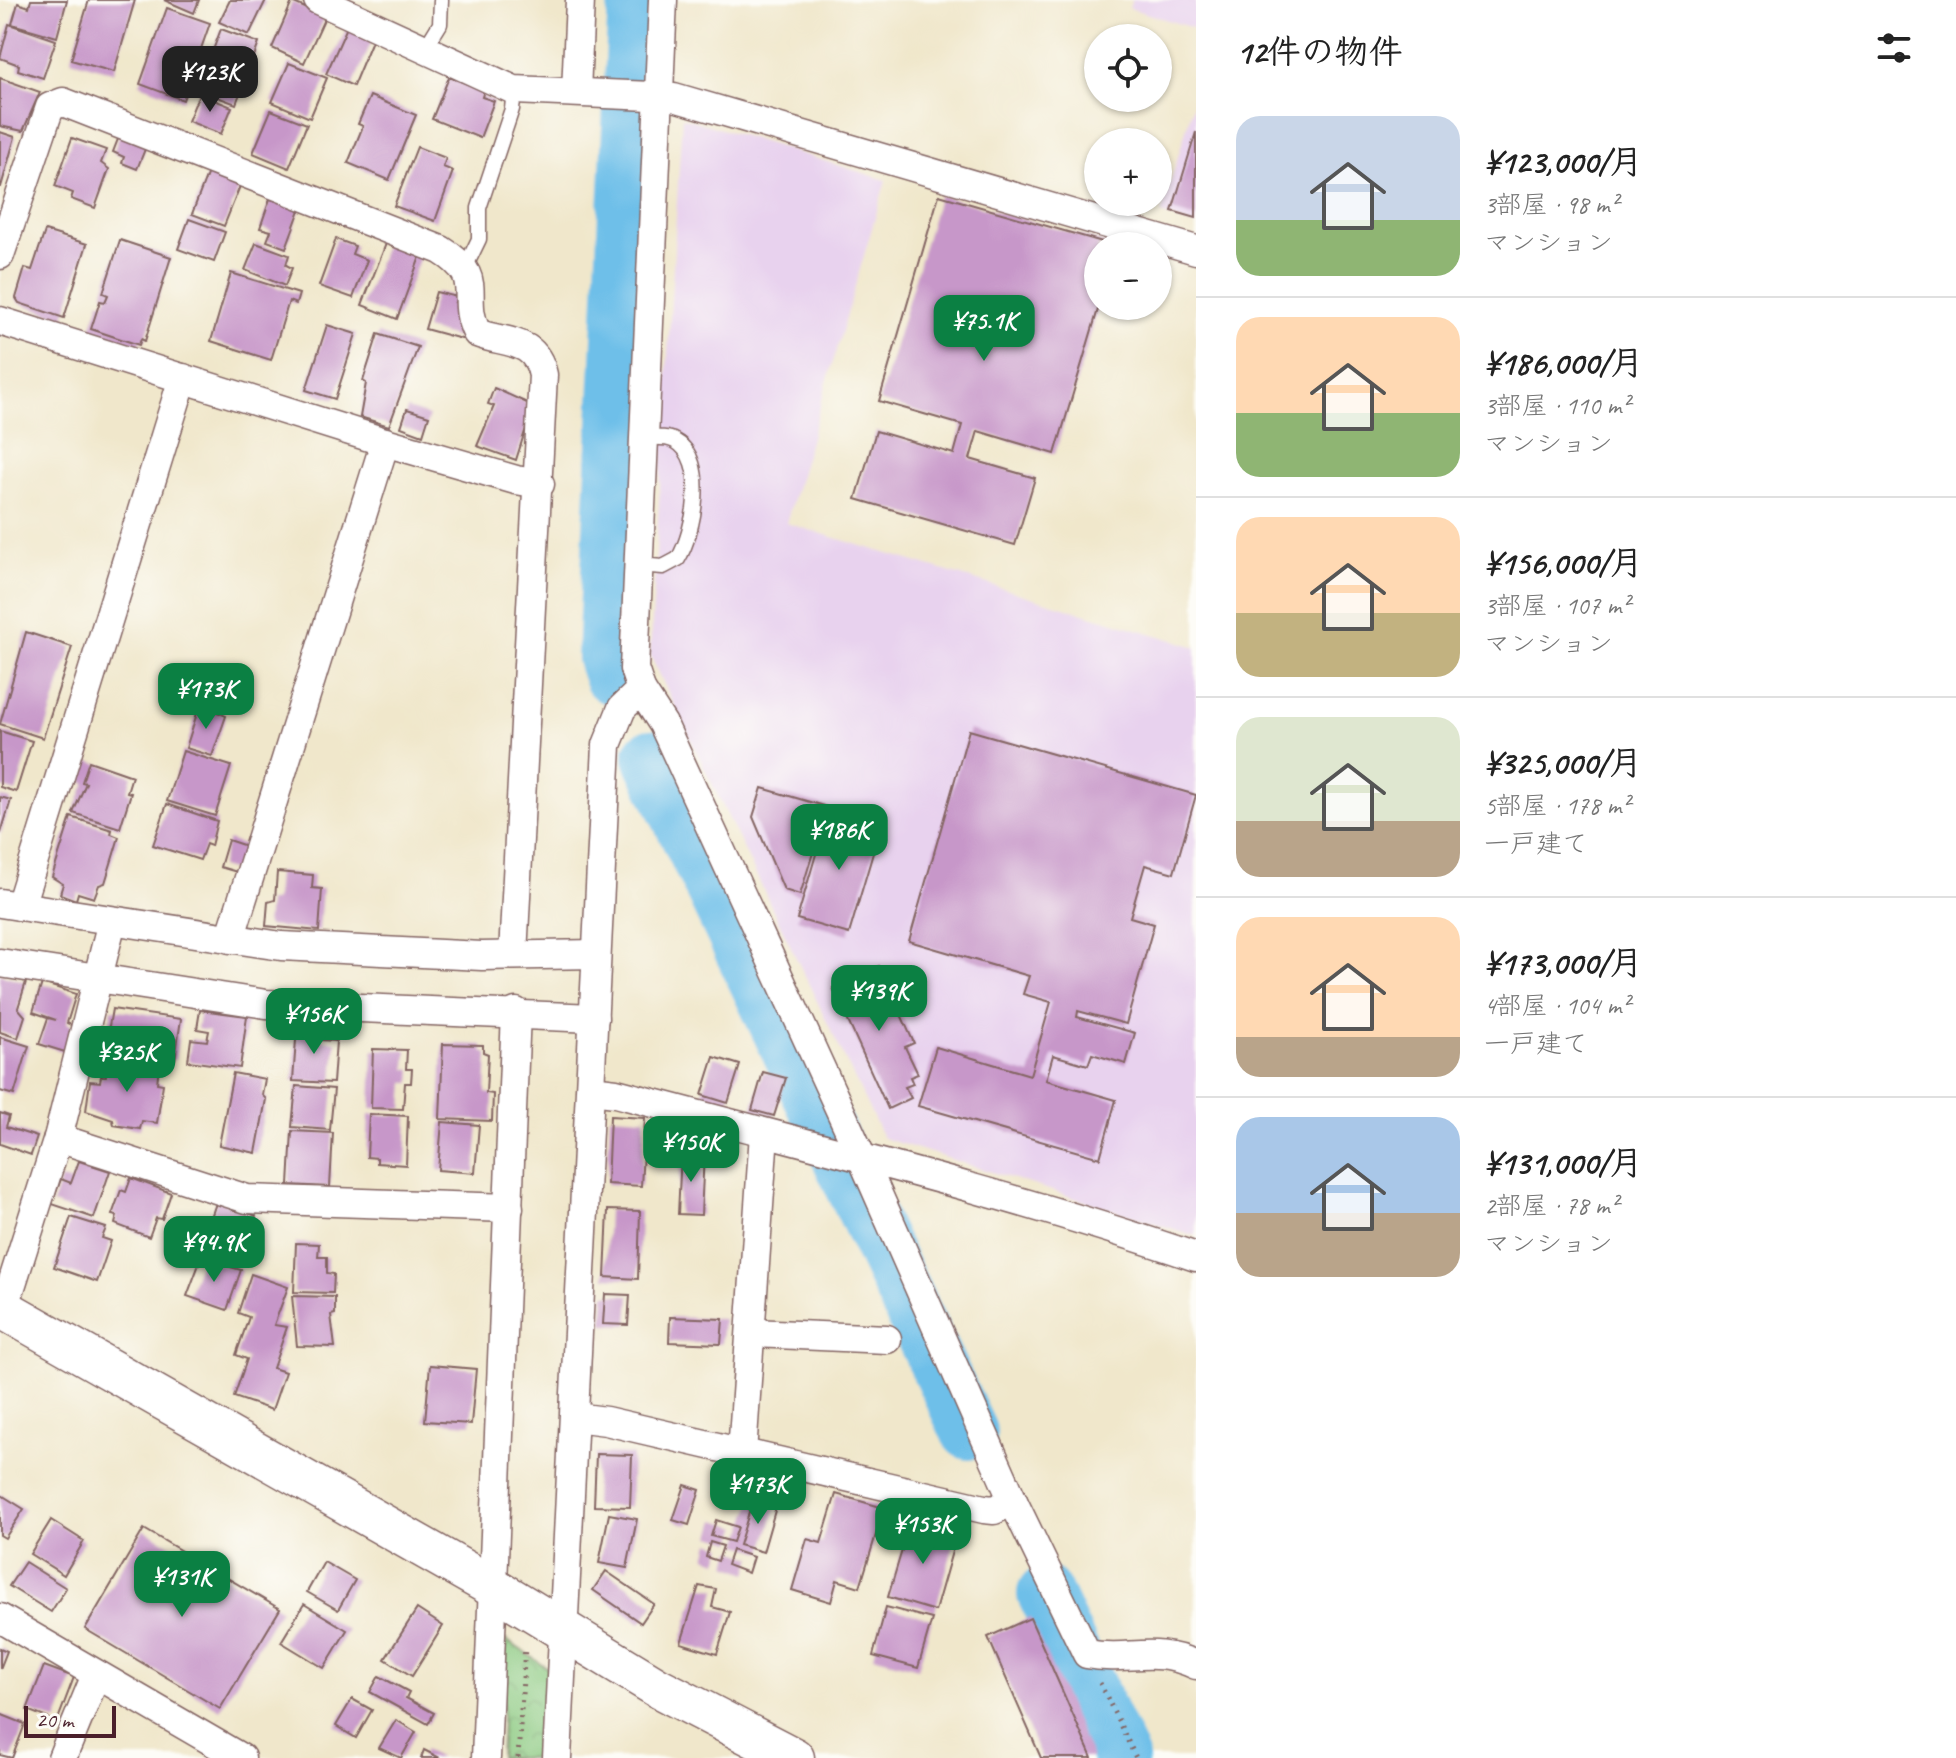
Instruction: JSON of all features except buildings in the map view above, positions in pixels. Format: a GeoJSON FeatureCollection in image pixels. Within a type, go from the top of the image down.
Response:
{"type":"FeatureCollection","features":[{"type":"Feature","properties":{"kind":"street"},"geometry":{"type":"LineString","coordinates":[[318,0],[514,90],[674,97],[1196,250]]}},
{"type":"Feature","properties":{"kind":"street"},"geometry":{"type":"LineString","coordinates":[[576,92],[580,0]]}},
{"type":"Feature","properties":{"kind":"street"},"geometry":{"type":"LineString","coordinates":[[663,0],[643,95],[657,438],[651,566],[634,669],[641,690],[663,724],[1013,1501],[1087,1654],[1102,1657],[1161,1652],[1196,1665]]}},
{"type":"Feature","properties":{"kind":"street"},"geometry":{"type":"LineString","coordinates":[[0,255],[50,107],[63,102],[441,250],[465,268],[470,284],[471,316],[477,333],[517,342],[540,361],[543,375],[540,484],[513,955]]}},
{"type":"Feature","properties":{"kind":"street"},"geometry":{"type":"LineString","coordinates":[[0,321],[385,442],[516,480],[540,484]]}},
{"type":"Feature","properties":{"kind":"street"},"geometry":{"type":"LineString","coordinates":[[183,378],[10,905],[281,946],[513,955],[596,954]]}},
{"type":"Feature","properties":{"kind":"street"},"geometry":{"type":"LineString","coordinates":[[230,939],[385,442]]}},
{"type":"Feature","properties":{"kind":"street"},"geometry":{"type":"LineString","coordinates":[[557,1758],[607,745],[622,708],[641,690]]}},
{"type":"Feature","properties":{"kind":"street"},"geometry":{"type":"LineString","coordinates":[[112,921],[58,1138],[1,1312],[493,1587],[657,1687],[794,1758]]}},
{"type":"Feature","properties":{"kind":"street"},"geometry":{"type":"LineString","coordinates":[[0,963],[266,1004],[516,1012],[594,1018]]}},
{"type":"Feature","properties":{"kind":"street"},"geometry":{"type":"LineString","coordinates":[[486,1758],[516,1012]]}},
{"type":"Feature","properties":{"kind":"street"},"geometry":{"type":"LineString","coordinates":[[591,1090],[616,1093],[857,1157],[1114,1229],[1196,1257]]}},
{"type":"Feature","properties":{"kind":"street"},"geometry":{"type":"LineString","coordinates":[[742,1453],[764,1133]]}},
{"type":"Feature","properties":{"kind":"street"},"geometry":{"type":"LineString","coordinates":[[58,1138],[247,1199],[509,1208]]}},
{"type":"Feature","properties":{"kind":"street"},"geometry":{"type":"LineString","coordinates":[[751,1333],[887,1339]]}},
{"type":"Feature","properties":{"kind":"street"},"geometry":{"type":"LineString","coordinates":[[575,1417],[984,1509],[994,1510],[1013,1501]]}},
{"type":"Feature","properties":{"kind":"street"},"geometry":{"type":"LineString","coordinates":[[0,1618],[241,1758]]}},
{"type":"Feature","properties":{"kind":"street"},"geometry":{"type":"LineString","coordinates":[[62,1758],[96,1675]]}},
{"type":"Feature","properties":{"kind":"lane"},"geometry":{"type":"LineString","coordinates":[[424,50],[440,24],[441,0]]}},
{"type":"Feature","properties":{"kind":"lane"},"geometry":{"type":"LineString","coordinates":[[465,268],[479,239],[479,208],[512,109],[514,90]]}},
{"type":"Feature","properties":{"kind":"lane"},"geometry":{"type":"LineString","coordinates":[[651,566],[675,562],[681,553],[692,522],[696,490],[690,458],[657,438]]}},
{"type":"Feature","properties":{"kind":"path"},"geometry":{"type":"LineString","coordinates":[[518,1758],[525,1640]]}},
{"type":"Feature","properties":{"kind":"path"},"geometry":{"type":"LineString","coordinates":[[1087,1654],[1136,1758]]}},
{"type":"Feature","properties":{"kind":"shaded area"},"geometry":{"type":"Polygon","coordinates":[[[1132,0],[1196,0],[1196,29],[1129,8],[1132,0]]]}},
{"type":"Feature","properties":{"kind":"shaded area"},"geometry":{"type":"Polygon","coordinates":[[[1196,96],[1196,226],[1167,216],[1172,216],[1172,177],[1196,96]]]}},
{"type":"Feature","properties":{"kind":"shaded area"},"geometry":{"type":"Polygon","coordinates":[[[682,117],[886,180],[786,523],[1196,647],[1196,1236],[883,1138],[650,655],[682,117]]]}},
{"type":"Feature","properties":{"kind":"green space"},"geometry":{"type":"Polygon","coordinates":[[[506,1640],[552,1671],[547,1758],[500,1758],[506,1640]]]}},
{"type":"Feature","properties":{"kind":"waterway"},"geometry":{"type":"LineString","coordinates":[[611,676],[605,658],[636,0]]}},
{"type":"Feature","properties":{"kind":"waterway"},"geometry":{"type":"LineString","coordinates":[[651,757],[969,1432]]}},
{"type":"Feature","properties":{"kind":"waterway"},"geometry":{"type":"LineString","coordinates":[[1045,1594],[1121,1758]]}}]}
